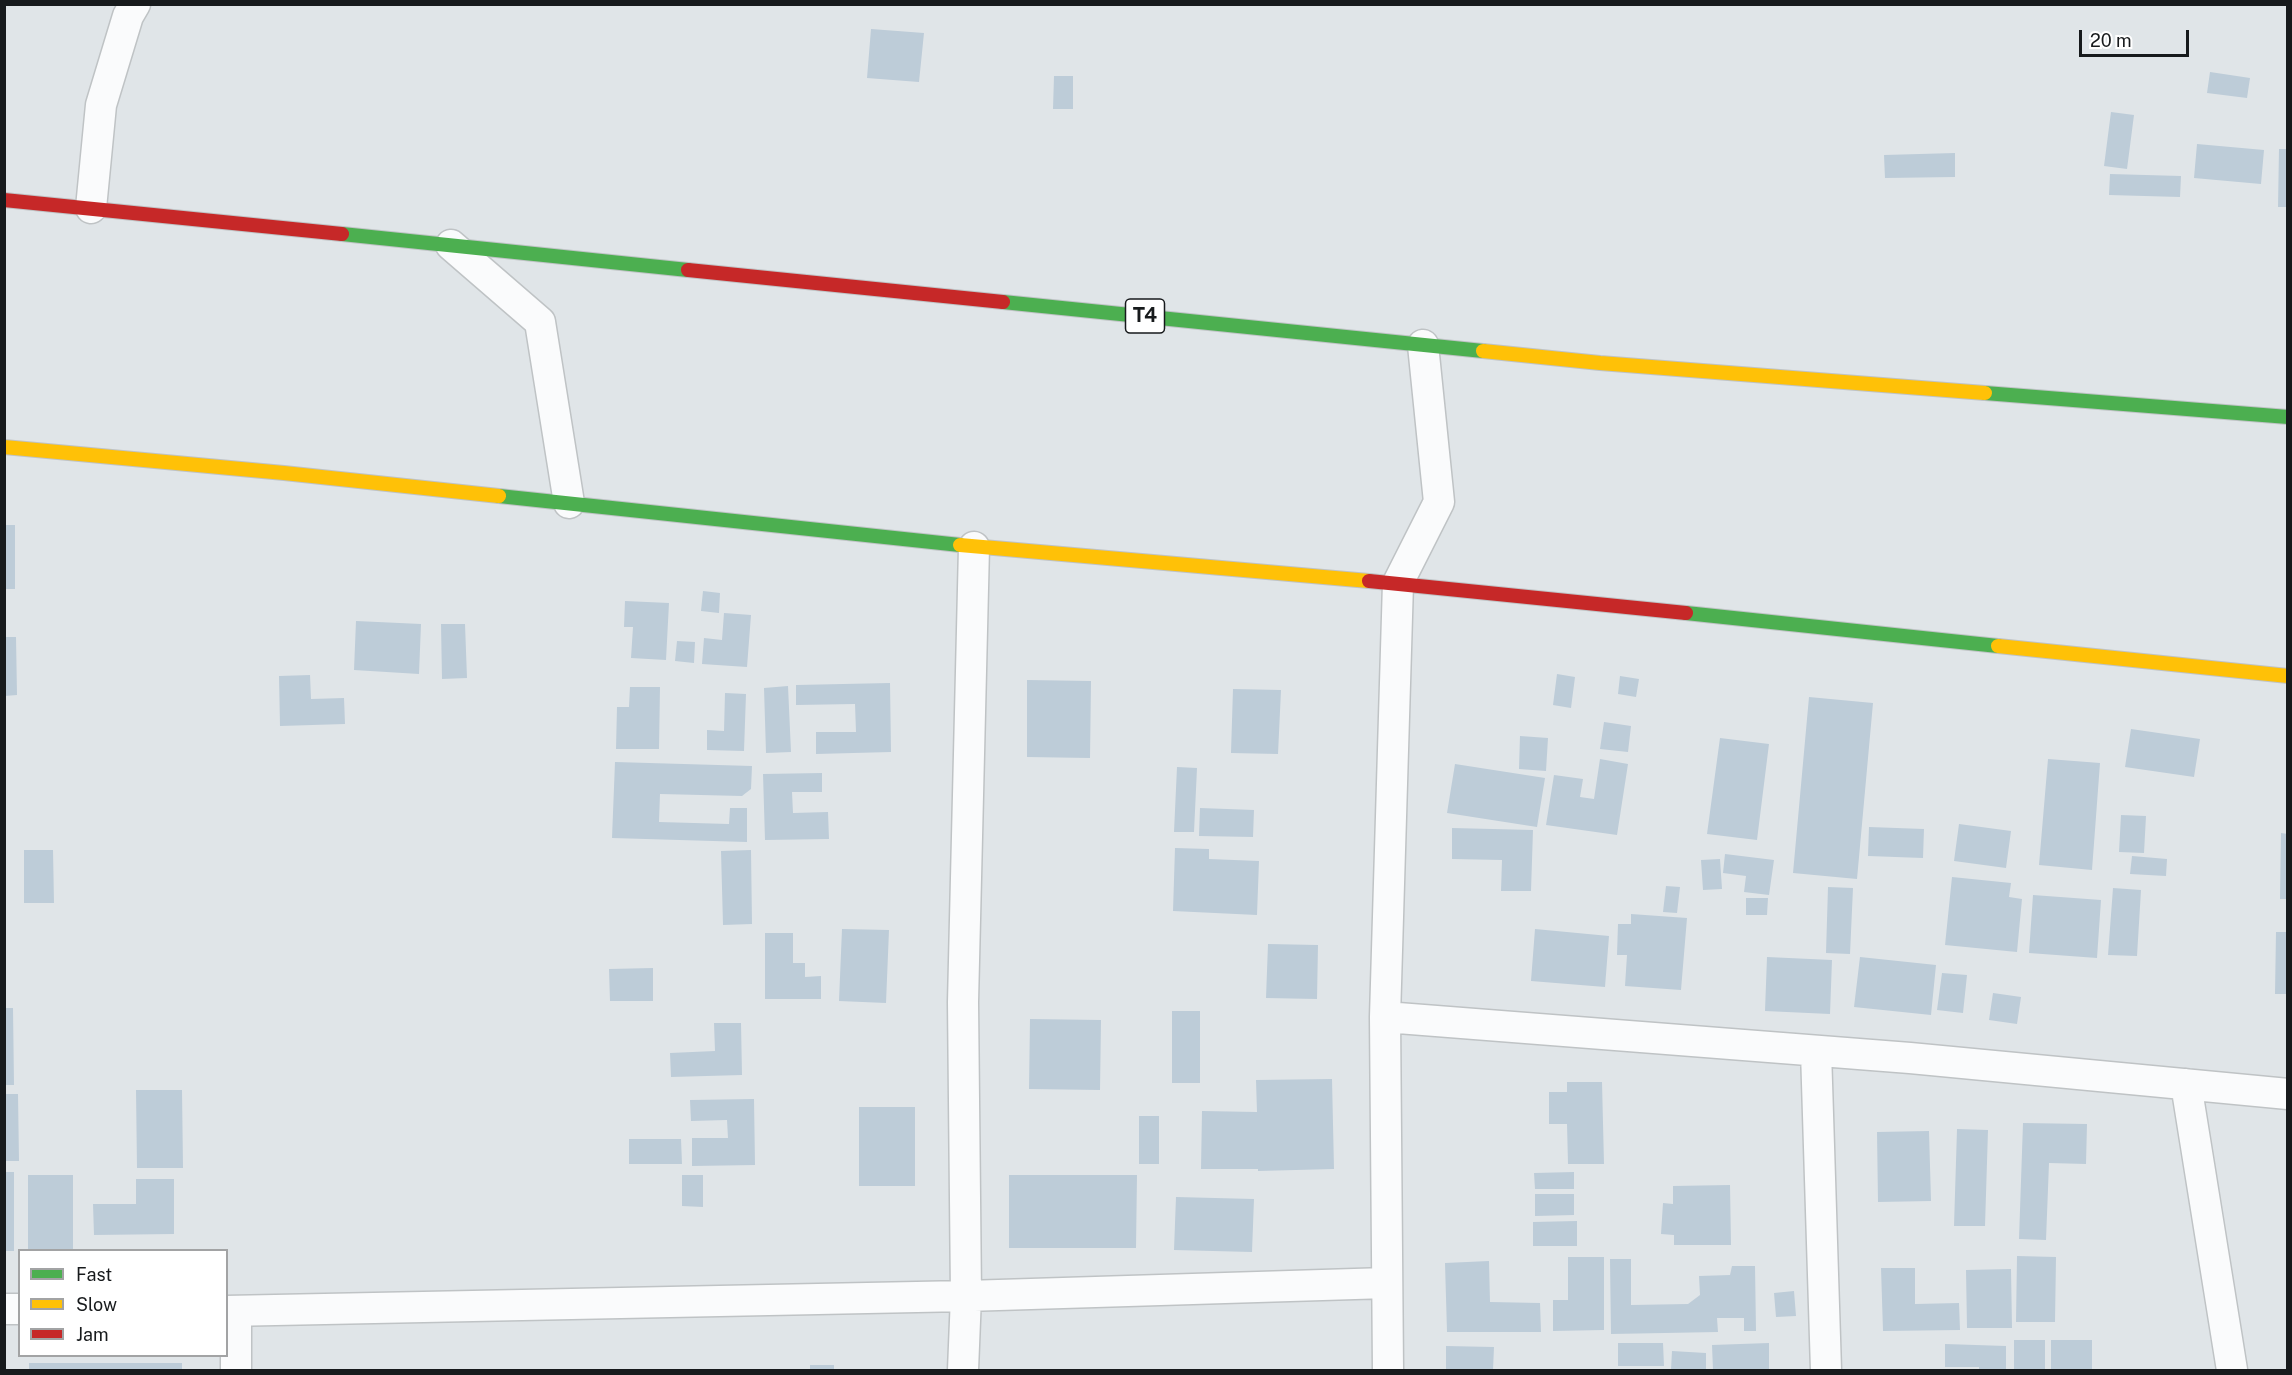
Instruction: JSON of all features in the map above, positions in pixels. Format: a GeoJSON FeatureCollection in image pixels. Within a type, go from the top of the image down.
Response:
{"type":"FeatureCollection","features":[{"type":"Feature","properties":{"kind":"main road","name":"T4"},"geometry":{"type":"LineString","coordinates":[[4,200],[1600,363],[2288,417]]}},
{"type":"Feature","properties":{"kind":"main road"},"geometry":{"type":"LineString","coordinates":[[4,447],[284,473],[974,547],[1398,583],[2288,676]]}},
{"type":"Feature","properties":{"kind":"street"},"geometry":{"type":"LineString","coordinates":[[92,208],[101,105],[128,15],[135,4]]}},
{"type":"Feature","properties":{"kind":"street"},"geometry":{"type":"LineString","coordinates":[[451,245],[540,322],[569,503]]}},
{"type":"Feature","properties":{"kind":"street"},"geometry":{"type":"LineString","coordinates":[[1388,1371],[1385,1017],[1398,583],[1439,502],[1423,345]]}},
{"type":"Feature","properties":{"kind":"street"},"geometry":{"type":"LineString","coordinates":[[963,1371],[966,1296],[963,1002],[974,547]]}},
{"type":"Feature","properties":{"kind":"street"},"geometry":{"type":"LineString","coordinates":[[1385,1017],[1910,1058],[2288,1094]]}},
{"type":"Feature","properties":{"kind":"street"},"geometry":{"type":"LineString","coordinates":[[1816,1051],[1826,1371]]}},
{"type":"Feature","properties":{"kind":"street"},"geometry":{"type":"LineString","coordinates":[[2186,1084],[2232,1371]]}},
{"type":"Feature","properties":{"kind":"street"},"geometry":{"type":"LineString","coordinates":[[236,1371],[231,1311],[966,1296],[1387,1282]]}},
{"type":"Feature","properties":{"kind":"building"},"geometry":{"type":"Polygon","coordinates":[[[871,29],[924,33],[919,82],[867,78],[871,29]]]}},
{"type":"Feature","properties":{"kind":"building"},"geometry":{"type":"Polygon","coordinates":[[[2210,72],[2250,78],[2247,98],[2207,93],[2210,72]]]}},
{"type":"Feature","properties":{"kind":"building"},"geometry":{"type":"Polygon","coordinates":[[[1054,76],[1073,76],[1073,109],[1053,109],[1054,76]]]}},
{"type":"Feature","properties":{"kind":"building"},"geometry":{"type":"Polygon","coordinates":[[[2111,112],[2134,115],[2127,169],[2104,166],[2111,112]]]}},
{"type":"Feature","properties":{"kind":"building"},"geometry":{"type":"Polygon","coordinates":[[[2197,144],[2264,150],[2261,184],[2194,178],[2197,144]]]}},
{"type":"Feature","properties":{"kind":"building"},"geometry":{"type":"Polygon","coordinates":[[[2279,149],[2288,149],[2288,207],[2278,207],[2279,149]]]}},
{"type":"Feature","properties":{"kind":"building"},"geometry":{"type":"Polygon","coordinates":[[[1955,153],[1955,177],[1885,178],[1884,155],[1955,153]]]}},
{"type":"Feature","properties":{"kind":"building"},"geometry":{"type":"Polygon","coordinates":[[[2110,174],[2181,176],[2180,197],[2109,195],[2110,174]]]}},
{"type":"Feature","properties":{"kind":"building"},"geometry":{"type":"Polygon","coordinates":[[[4,525],[15,525],[15,589],[4,589],[4,525]]]}},
{"type":"Feature","properties":{"kind":"building"},"geometry":{"type":"Polygon","coordinates":[[[703,591],[720,593],[719,613],[701,611],[703,591]]]}},
{"type":"Feature","properties":{"kind":"building"},"geometry":{"type":"Polygon","coordinates":[[[625,601],[669,603],[666,660],[631,658],[633,627],[624,627],[625,601]]]}},
{"type":"Feature","properties":{"kind":"building"},"geometry":{"type":"Polygon","coordinates":[[[724,613],[751,615],[747,667],[702,664],[704,638],[722,640],[724,613]]]}},
{"type":"Feature","properties":{"kind":"building"},"geometry":{"type":"Polygon","coordinates":[[[356,621],[421,624],[419,674],[354,670],[356,621]]]}},
{"type":"Feature","properties":{"kind":"building"},"geometry":{"type":"Polygon","coordinates":[[[441,624],[465,624],[467,678],[442,679],[441,624]]]}},
{"type":"Feature","properties":{"kind":"building"},"geometry":{"type":"Polygon","coordinates":[[[4,637],[16,637],[17,695],[4,696],[4,637]]]}},
{"type":"Feature","properties":{"kind":"building"},"geometry":{"type":"Polygon","coordinates":[[[677,641],[695,642],[694,663],[675,661],[677,641]]]}},
{"type":"Feature","properties":{"kind":"building"},"geometry":{"type":"Polygon","coordinates":[[[1557,674],[1575,677],[1571,708],[1553,705],[1557,674]]]}},
{"type":"Feature","properties":{"kind":"building"},"geometry":{"type":"Polygon","coordinates":[[[310,675],[311,699],[344,698],[345,724],[280,726],[279,676],[310,675]]]}},
{"type":"Feature","properties":{"kind":"building"},"geometry":{"type":"Polygon","coordinates":[[[1620,676],[1639,679],[1636,697],[1618,694],[1620,676]]]}},
{"type":"Feature","properties":{"kind":"building"},"geometry":{"type":"Polygon","coordinates":[[[1027,680],[1091,681],[1090,758],[1027,757],[1027,680]]]}},
{"type":"Feature","properties":{"kind":"building"},"geometry":{"type":"Polygon","coordinates":[[[890,683],[891,752],[816,754],[816,732],[856,732],[855,704],[796,705],[796,685],[890,683]]]}},
{"type":"Feature","properties":{"kind":"building"},"geometry":{"type":"Polygon","coordinates":[[[788,686],[791,752],[766,753],[764,688],[788,686]]]}},
{"type":"Feature","properties":{"kind":"building"},"geometry":{"type":"Polygon","coordinates":[[[630,687],[660,687],[659,749],[616,749],[617,707],[629,707],[630,687]]]}},
{"type":"Feature","properties":{"kind":"building"},"geometry":{"type":"Polygon","coordinates":[[[1233,689],[1281,690],[1278,754],[1231,753],[1233,689]]]}},
{"type":"Feature","properties":{"kind":"building"},"geometry":{"type":"Polygon","coordinates":[[[725,693],[746,694],[744,751],[707,750],[707,730],[724,731],[725,693]]]}},
{"type":"Feature","properties":{"kind":"building"},"geometry":{"type":"Polygon","coordinates":[[[1809,697],[1873,703],[1857,879],[1793,873],[1809,697]]]}},
{"type":"Feature","properties":{"kind":"building"},"geometry":{"type":"Polygon","coordinates":[[[1604,722],[1631,726],[1628,752],[1600,749],[1604,722]]]}},
{"type":"Feature","properties":{"kind":"building"},"geometry":{"type":"Polygon","coordinates":[[[2131,729],[2200,739],[2194,777],[2125,767],[2131,729]]]}},
{"type":"Feature","properties":{"kind":"building"},"geometry":{"type":"Polygon","coordinates":[[[1520,736],[1548,738],[1546,771],[1519,769],[1520,736]]]}},
{"type":"Feature","properties":{"kind":"building"},"geometry":{"type":"Polygon","coordinates":[[[1720,738],[1769,744],[1757,840],[1707,834],[1720,738]]]}},
{"type":"Feature","properties":{"kind":"building"},"geometry":{"type":"Polygon","coordinates":[[[1600,759],[1628,764],[1617,835],[1546,825],[1554,775],[1583,779],[1580,797],[1594,799],[1600,759]]]}},
{"type":"Feature","properties":{"kind":"building"},"geometry":{"type":"Polygon","coordinates":[[[2048,759],[2100,763],[2092,870],[2039,865],[2048,759]]]}},
{"type":"Feature","properties":{"kind":"building"},"geometry":{"type":"Polygon","coordinates":[[[615,762],[752,766],[751,789],[742,796],[660,794],[659,822],[729,824],[730,808],[747,808],[747,842],[612,838],[615,762]]]}},
{"type":"Feature","properties":{"kind":"building"},"geometry":{"type":"Polygon","coordinates":[[[1455,764],[1545,778],[1537,827],[1447,813],[1455,764]]]}},
{"type":"Feature","properties":{"kind":"building"},"geometry":{"type":"Polygon","coordinates":[[[1177,767],[1197,768],[1194,832],[1174,832],[1177,767]]]}},
{"type":"Feature","properties":{"kind":"building"},"geometry":{"type":"Polygon","coordinates":[[[822,773],[822,792],[792,792],[793,813],[828,812],[829,839],[765,840],[763,774],[822,773]]]}},
{"type":"Feature","properties":{"kind":"building"},"geometry":{"type":"Polygon","coordinates":[[[1200,808],[1254,810],[1253,837],[1199,836],[1200,808]]]}},
{"type":"Feature","properties":{"kind":"building"},"geometry":{"type":"Polygon","coordinates":[[[2121,815],[2146,816],[2144,853],[2119,852],[2121,815]]]}},
{"type":"Feature","properties":{"kind":"building"},"geometry":{"type":"Polygon","coordinates":[[[1959,824],[2011,831],[2006,868],[1954,861],[1959,824]]]}},
{"type":"Feature","properties":{"kind":"building"},"geometry":{"type":"Polygon","coordinates":[[[1869,827],[1924,829],[1923,858],[1868,856],[1869,827]]]}},
{"type":"Feature","properties":{"kind":"building"},"geometry":{"type":"Polygon","coordinates":[[[1452,828],[1533,830],[1531,891],[1501,891],[1502,860],[1452,859],[1452,828]]]}},
{"type":"Feature","properties":{"kind":"building"},"geometry":{"type":"Polygon","coordinates":[[[2281,833],[2288,834],[2288,899],[2280,899],[2281,833]]]}},
{"type":"Feature","properties":{"kind":"building"},"geometry":{"type":"Polygon","coordinates":[[[1175,848],[1209,849],[1209,859],[1259,861],[1257,915],[1173,911],[1175,848]]]}},
{"type":"Feature","properties":{"kind":"building"},"geometry":{"type":"Polygon","coordinates":[[[24,850],[53,850],[54,903],[24,903],[24,850]]]}},
{"type":"Feature","properties":{"kind":"building"},"geometry":{"type":"Polygon","coordinates":[[[751,850],[752,924],[723,925],[721,851],[751,850]]]}},
{"type":"Feature","properties":{"kind":"building"},"geometry":{"type":"Polygon","coordinates":[[[1725,854],[1774,860],[1769,895],[1744,892],[1746,876],[1723,873],[1725,854]]]}},
{"type":"Feature","properties":{"kind":"building"},"geometry":{"type":"Polygon","coordinates":[[[2132,856],[2167,859],[2166,876],[2130,874],[2132,856]]]}},
{"type":"Feature","properties":{"kind":"building"},"geometry":{"type":"Polygon","coordinates":[[[1720,859],[1722,889],[1703,890],[1701,860],[1720,859]]]}},
{"type":"Feature","properties":{"kind":"building"},"geometry":{"type":"Polygon","coordinates":[[[1952,877],[2011,883],[2009,897],[2022,899],[2017,952],[1945,945],[1952,877]]]}},
{"type":"Feature","properties":{"kind":"building"},"geometry":{"type":"Polygon","coordinates":[[[1666,886],[1680,887],[1677,913],[1663,912],[1666,886]]]}},
{"type":"Feature","properties":{"kind":"building"},"geometry":{"type":"Polygon","coordinates":[[[1828,887],[1853,888],[1850,954],[1826,953],[1828,887]]]}},
{"type":"Feature","properties":{"kind":"building"},"geometry":{"type":"Polygon","coordinates":[[[2113,888],[2141,890],[2137,956],[2108,955],[2113,888]]]}},
{"type":"Feature","properties":{"kind":"building"},"geometry":{"type":"Polygon","coordinates":[[[2033,895],[2101,900],[2097,958],[2029,953],[2033,895]]]}},
{"type":"Feature","properties":{"kind":"building"},"geometry":{"type":"Polygon","coordinates":[[[1746,898],[1768,898],[1767,915],[1746,915],[1746,898]]]}},
{"type":"Feature","properties":{"kind":"building"},"geometry":{"type":"Polygon","coordinates":[[[1631,914],[1687,918],[1681,990],[1625,986],[1627,955],[1617,955],[1618,924],[1631,924],[1631,914]]]}},
{"type":"Feature","properties":{"kind":"building"},"geometry":{"type":"Polygon","coordinates":[[[842,929],[889,930],[886,1003],[839,1001],[842,929]]]}},
{"type":"Feature","properties":{"kind":"building"},"geometry":{"type":"Polygon","coordinates":[[[1535,929],[1609,936],[1605,987],[1531,981],[1535,929]]]}},
{"type":"Feature","properties":{"kind":"building"},"geometry":{"type":"Polygon","coordinates":[[[2276,932],[2288,932],[2288,994],[2275,994],[2276,932]]]}},
{"type":"Feature","properties":{"kind":"building"},"geometry":{"type":"Polygon","coordinates":[[[765,933],[793,933],[793,963],[805,963],[805,977],[821,976],[821,999],[765,999],[765,933]]]}},
{"type":"Feature","properties":{"kind":"building"},"geometry":{"type":"Polygon","coordinates":[[[1268,944],[1318,945],[1317,999],[1266,998],[1268,944]]]}},
{"type":"Feature","properties":{"kind":"building"},"geometry":{"type":"Polygon","coordinates":[[[1767,957],[1832,960],[1830,1014],[1765,1011],[1767,957]]]}},
{"type":"Feature","properties":{"kind":"building"},"geometry":{"type":"Polygon","coordinates":[[[1860,957],[1936,965],[1931,1015],[1854,1007],[1860,957]]]}},
{"type":"Feature","properties":{"kind":"building"},"geometry":{"type":"Polygon","coordinates":[[[653,968],[653,1001],[610,1001],[609,969],[653,968]]]}},
{"type":"Feature","properties":{"kind":"building"},"geometry":{"type":"Polygon","coordinates":[[[1942,973],[1967,975],[1963,1013],[1937,1010],[1942,973]]]}},
{"type":"Feature","properties":{"kind":"building"},"geometry":{"type":"Polygon","coordinates":[[[1993,993],[2021,997],[2017,1024],[1989,1020],[1993,993]]]}},
{"type":"Feature","properties":{"kind":"building"},"geometry":{"type":"Polygon","coordinates":[[[5,1008],[13,1008],[14,1085],[5,1085],[5,1008]]]}},
{"type":"Feature","properties":{"kind":"building"},"geometry":{"type":"Polygon","coordinates":[[[1172,1011],[1200,1011],[1200,1083],[1172,1083],[1172,1011]]]}},
{"type":"Feature","properties":{"kind":"building"},"geometry":{"type":"Polygon","coordinates":[[[1030,1019],[1101,1020],[1100,1090],[1029,1089],[1030,1019]]]}},
{"type":"Feature","properties":{"kind":"building"},"geometry":{"type":"Polygon","coordinates":[[[714,1023],[741,1023],[742,1075],[671,1077],[670,1053],[715,1051],[714,1023]]]}},
{"type":"Feature","properties":{"kind":"building"},"geometry":{"type":"Polygon","coordinates":[[[1332,1079],[1334,1169],[1258,1171],[1258,1169],[1201,1169],[1202,1111],[1257,1112],[1256,1080],[1332,1079]]]}},
{"type":"Feature","properties":{"kind":"building"},"geometry":{"type":"Polygon","coordinates":[[[1567,1082],[1602,1082],[1604,1164],[1568,1164],[1567,1124],[1549,1124],[1549,1092],[1567,1092],[1567,1082]]]}},
{"type":"Feature","properties":{"kind":"building"},"geometry":{"type":"Polygon","coordinates":[[[136,1090],[182,1090],[183,1168],[137,1168],[136,1090]]]}},
{"type":"Feature","properties":{"kind":"building"},"geometry":{"type":"Polygon","coordinates":[[[4,1094],[18,1094],[19,1161],[4,1161],[4,1094]]]}},
{"type":"Feature","properties":{"kind":"building"},"geometry":{"type":"Polygon","coordinates":[[[754,1099],[755,1165],[692,1166],[692,1138],[728,1138],[727,1120],[691,1121],[690,1100],[754,1099]]]}},
{"type":"Feature","properties":{"kind":"building"},"geometry":{"type":"Polygon","coordinates":[[[859,1107],[915,1107],[915,1186],[859,1186],[859,1107]]]}},
{"type":"Feature","properties":{"kind":"building"},"geometry":{"type":"Polygon","coordinates":[[[1139,1116],[1159,1116],[1159,1164],[1139,1164],[1139,1116]]]}},
{"type":"Feature","properties":{"kind":"building"},"geometry":{"type":"Polygon","coordinates":[[[2023,1123],[2087,1124],[2086,1164],[2049,1163],[2046,1240],[2019,1239],[2023,1123]]]}},
{"type":"Feature","properties":{"kind":"building"},"geometry":{"type":"Polygon","coordinates":[[[1957,1129],[1988,1130],[1985,1226],[1954,1226],[1957,1129]]]}},
{"type":"Feature","properties":{"kind":"building"},"geometry":{"type":"Polygon","coordinates":[[[1929,1131],[1931,1201],[1878,1202],[1877,1132],[1929,1131]]]}},
{"type":"Feature","properties":{"kind":"building"},"geometry":{"type":"Polygon","coordinates":[[[629,1139],[681,1139],[682,1164],[629,1164],[629,1139]]]}},
{"type":"Feature","properties":{"kind":"building"},"geometry":{"type":"Polygon","coordinates":[[[4,1172],[14,1172],[14,1251],[4,1251],[4,1172]]]}},
{"type":"Feature","properties":{"kind":"building"},"geometry":{"type":"Polygon","coordinates":[[[1574,1172],[1574,1189],[1535,1189],[1534,1173],[1574,1172]]]}},
{"type":"Feature","properties":{"kind":"building"},"geometry":{"type":"Polygon","coordinates":[[[28,1175],[73,1175],[73,1249],[28,1249],[28,1175]]]}},
{"type":"Feature","properties":{"kind":"building"},"geometry":{"type":"Polygon","coordinates":[[[682,1175],[703,1175],[703,1207],[682,1206],[682,1175]]]}},
{"type":"Feature","properties":{"kind":"building"},"geometry":{"type":"Polygon","coordinates":[[[1009,1175],[1137,1175],[1136,1248],[1009,1248],[1009,1175]]]}},
{"type":"Feature","properties":{"kind":"building"},"geometry":{"type":"Polygon","coordinates":[[[136,1179],[174,1179],[174,1234],[94,1235],[93,1204],[136,1204],[136,1179]]]}},
{"type":"Feature","properties":{"kind":"building"},"geometry":{"type":"Polygon","coordinates":[[[1730,1185],[1731,1245],[1674,1245],[1674,1235],[1661,1234],[1663,1203],[1673,1204],[1673,1186],[1730,1185]]]}},
{"type":"Feature","properties":{"kind":"building"},"geometry":{"type":"Polygon","coordinates":[[[1535,1194],[1574,1194],[1574,1215],[1535,1216],[1535,1194]]]}},
{"type":"Feature","properties":{"kind":"building"},"geometry":{"type":"Polygon","coordinates":[[[1176,1197],[1254,1199],[1252,1252],[1174,1250],[1176,1197]]]}},
{"type":"Feature","properties":{"kind":"building"},"geometry":{"type":"Polygon","coordinates":[[[1577,1221],[1577,1246],[1533,1246],[1533,1222],[1577,1221]]]}},
{"type":"Feature","properties":{"kind":"building"},"geometry":{"type":"Polygon","coordinates":[[[2017,1256],[2056,1257],[2055,1322],[2016,1322],[2017,1256]]]}},
{"type":"Feature","properties":{"kind":"building"},"geometry":{"type":"Polygon","coordinates":[[[1568,1257],[1604,1257],[1604,1330],[1553,1331],[1553,1300],[1568,1300],[1568,1257]]]}},
{"type":"Feature","properties":{"kind":"building"},"geometry":{"type":"Polygon","coordinates":[[[1610,1259],[1631,1259],[1631,1305],[1688,1304],[1700,1295],[1699,1276],[1730,1275],[1732,1266],[1755,1266],[1756,1331],[1744,1331],[1744,1318],[1717,1318],[1718,1332],[1611,1334],[1610,1259]]]}},
{"type":"Feature","properties":{"kind":"building"},"geometry":{"type":"Polygon","coordinates":[[[1489,1261],[1490,1302],[1540,1303],[1541,1332],[1447,1332],[1445,1263],[1489,1261]]]}},
{"type":"Feature","properties":{"kind":"building"},"geometry":{"type":"Polygon","coordinates":[[[1881,1268],[1915,1268],[1915,1304],[1959,1303],[1960,1330],[1883,1331],[1881,1268]]]}},
{"type":"Feature","properties":{"kind":"building"},"geometry":{"type":"Polygon","coordinates":[[[2011,1269],[2012,1328],[1967,1328],[1966,1270],[2011,1269]]]}},
{"type":"Feature","properties":{"kind":"building"},"geometry":{"type":"Polygon","coordinates":[[[1794,1291],[1796,1316],[1776,1317],[1774,1293],[1794,1291]]]}},
{"type":"Feature","properties":{"kind":"building"},"geometry":{"type":"Polygon","coordinates":[[[2014,1340],[2045,1340],[2045,1370],[2014,1370],[2014,1340]]]}},
{"type":"Feature","properties":{"kind":"building"},"geometry":{"type":"Polygon","coordinates":[[[2051,1340],[2092,1340],[2092,1369],[2051,1369],[2051,1340]]]}},
{"type":"Feature","properties":{"kind":"building"},"geometry":{"type":"Polygon","coordinates":[[[1618,1343],[1663,1343],[1664,1366],[1618,1366],[1618,1343]]]}},
{"type":"Feature","properties":{"kind":"building"},"geometry":{"type":"Polygon","coordinates":[[[1769,1343],[1769,1370],[1713,1370],[1712,1345],[1769,1343]]]}},
{"type":"Feature","properties":{"kind":"building"},"geometry":{"type":"Polygon","coordinates":[[[1945,1344],[2006,1346],[2006,1370],[1945,1367],[1945,1344]]]}},
{"type":"Feature","properties":{"kind":"building"},"geometry":{"type":"Polygon","coordinates":[[[1446,1346],[1494,1347],[1493,1370],[1446,1370],[1446,1346]]]}},
{"type":"Feature","properties":{"kind":"building"},"geometry":{"type":"Polygon","coordinates":[[[1672,1351],[1706,1353],[1706,1370],[1671,1370],[1672,1351]]]}},
{"type":"Feature","properties":{"kind":"building"},"geometry":{"type":"Polygon","coordinates":[[[29,1363],[182,1363],[182,1370],[29,1370],[29,1363]]]}},
{"type":"Feature","properties":{"kind":"building"},"geometry":{"type":"Polygon","coordinates":[[[810,1365],[834,1365],[834,1370],[810,1370],[810,1365]]]}},
{"type":"Feature","properties":{"kind":"traffic: fast"},"geometry":{"type":"LineString","coordinates":[[342,234],[688,270]]}},
{"type":"Feature","properties":{"kind":"traffic: fast"},"geometry":{"type":"LineString","coordinates":[[1003,302],[1483,351]]}},
{"type":"Feature","properties":{"kind":"traffic: fast"},"geometry":{"type":"LineString","coordinates":[[1985,393],[2288,417]]}},
{"type":"Feature","properties":{"kind":"traffic: fast"},"geometry":{"type":"LineString","coordinates":[[499,496],[960,545]]}},
{"type":"Feature","properties":{"kind":"traffic: fast"},"geometry":{"type":"LineString","coordinates":[[1686,613],[1998,646]]}},
{"type":"Feature","properties":{"kind":"traffic: slow"},"geometry":{"type":"LineString","coordinates":[[1483,351],[1600,363],[1985,393]]}},
{"type":"Feature","properties":{"kind":"traffic: slow"},"geometry":{"type":"LineString","coordinates":[[4,447],[499,496]]}},
{"type":"Feature","properties":{"kind":"traffic: slow"},"geometry":{"type":"LineString","coordinates":[[960,545],[1369,581]]}},
{"type":"Feature","properties":{"kind":"traffic: slow"},"geometry":{"type":"LineString","coordinates":[[1998,646],[2288,676]]}},
{"type":"Feature","properties":{"kind":"traffic: jam"},"geometry":{"type":"LineString","coordinates":[[4,200],[342,234]]}},
{"type":"Feature","properties":{"kind":"traffic: jam"},"geometry":{"type":"LineString","coordinates":[[688,270],[1003,302]]}},
{"type":"Feature","properties":{"kind":"traffic: jam"},"geometry":{"type":"LineString","coordinates":[[1369,581],[1686,613]]}}]}
